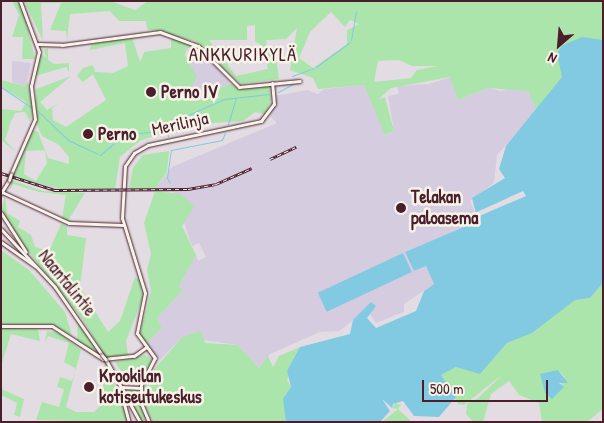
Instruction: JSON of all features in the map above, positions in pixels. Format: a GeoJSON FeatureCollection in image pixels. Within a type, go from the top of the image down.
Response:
{"type":"FeatureCollection","features":[{"type":"Feature","properties":{"kind":"street"},"geometry":{"type":"LineString","coordinates":[[20,1],[39,46],[30,86],[35,119],[2,193],[69,223],[123,225]]}},
{"type":"Feature","properties":{"kind":"street"},"geometry":{"type":"LineString","coordinates":[[39,46],[133,33],[166,34],[205,51],[233,83],[241,88],[300,81]]}},
{"type":"Feature","properties":{"kind":"street","name":"Merilinja"},"geometry":{"type":"LineString","coordinates":[[145,348],[137,330],[144,287],[123,225],[122,176],[134,153],[154,143],[261,121],[274,104],[272,83]]}},
{"type":"Feature","properties":{"kind":"street"},"geometry":{"type":"LineString","coordinates":[[1,213],[30,259]]}},
{"type":"Feature","properties":{"kind":"street","name":"Naantalintie"},"geometry":{"type":"LineString","coordinates":[[1,229],[42,272],[102,354],[114,375]]}},
{"type":"Feature","properties":{"kind":"street"},"geometry":{"type":"LineString","coordinates":[[1,242],[42,272]]}},
{"type":"Feature","properties":{"kind":"street"},"geometry":{"type":"LineString","coordinates":[[1,326],[52,326],[103,359],[134,356],[145,348],[156,358],[140,388],[149,422]]}},
{"type":"Feature","properties":{"kind":"street"},"geometry":{"type":"LineString","coordinates":[[114,375],[140,422]]}},
{"type":"Feature","properties":{"kind":"street"},"geometry":{"type":"LineString","coordinates":[[114,375],[129,422]]}},
{"type":"Feature","properties":{"kind":"street"},"geometry":{"type":"LineString","coordinates":[[121,386],[140,388]]}},
{"type":"Feature","properties":{"kind":"shaded area"},"geometry":{"type":"Polygon","coordinates":[[[187,48],[208,57],[230,84],[186,103],[191,73],[187,48]]]}},
{"type":"Feature","properties":{"kind":"shaded area"},"geometry":{"type":"Polygon","coordinates":[[[12,61],[31,63],[26,86],[12,82],[12,61]]]}},
{"type":"Feature","properties":{"kind":"shaded area"},"geometry":{"type":"Polygon","coordinates":[[[451,77],[458,100],[488,88],[501,91],[514,87],[528,91],[538,111],[497,155],[494,183],[470,201],[479,221],[405,252],[414,271],[426,266],[434,284],[404,304],[404,312],[376,323],[367,310],[339,331],[320,332],[270,354],[259,368],[238,345],[182,337],[160,360],[145,345],[162,327],[157,318],[183,290],[179,286],[196,255],[198,261],[206,257],[199,243],[192,246],[174,192],[52,192],[1,174],[62,189],[155,189],[172,167],[277,123],[270,116],[275,96],[308,90],[318,94],[324,89],[364,85],[386,135],[394,131],[388,96],[399,94],[397,86],[429,84],[451,77]]]}},
{"type":"Feature","properties":{"kind":"green space"},"geometry":{"type":"Polygon","coordinates":[[[12,1],[18,1],[23,10],[35,59],[22,59],[23,37],[12,37],[19,15],[12,1]]]}},
{"type":"Feature","properties":{"kind":"green space"},"geometry":{"type":"Polygon","coordinates":[[[24,1],[110,1],[135,10],[148,1],[603,1],[603,44],[567,76],[549,102],[522,125],[537,111],[528,91],[488,88],[458,100],[450,77],[391,88],[379,99],[385,97],[394,131],[385,135],[364,85],[318,89],[313,78],[290,70],[297,28],[286,39],[266,40],[267,49],[255,41],[255,25],[247,26],[247,40],[209,40],[236,76],[268,69],[265,50],[275,51],[279,79],[241,84],[195,41],[147,29],[146,21],[119,21],[110,11],[70,14],[67,41],[66,31],[50,30],[61,3],[41,3],[43,41],[24,1]],[[331,12],[310,32],[299,58],[313,68],[347,44],[347,30],[359,24],[350,20],[345,27],[331,12]],[[399,60],[378,61],[374,82],[411,78],[417,70],[438,66],[412,66],[399,60]]]}},
{"type":"Feature","properties":{"kind":"green space"},"geometry":{"type":"Polygon","coordinates":[[[171,36],[195,46],[220,67],[194,47],[187,48],[185,55],[197,77],[186,96],[191,101],[219,98],[216,90],[230,84],[239,89],[270,85],[271,101],[265,114],[255,112],[243,121],[199,124],[141,140],[120,157],[115,189],[62,189],[13,177],[33,130],[38,132],[45,150],[48,158],[69,164],[69,157],[59,145],[42,136],[36,122],[36,89],[71,76],[40,102],[47,110],[60,102],[52,108],[53,120],[66,127],[106,100],[93,74],[83,82],[77,76],[83,68],[93,65],[95,72],[113,73],[128,66],[125,43],[90,50],[91,44],[132,37],[140,62],[144,52],[171,48],[171,36]],[[45,150],[26,151],[24,174],[36,181],[47,163],[45,150]]]}},
{"type":"Feature","properties":{"kind":"green space"},"geometry":{"type":"Polygon","coordinates":[[[48,48],[48,60],[54,64],[69,63],[69,72],[66,67],[35,76],[41,54],[46,58],[44,50],[48,48]]]}},
{"type":"Feature","properties":{"kind":"green space"},"geometry":{"type":"Polygon","coordinates":[[[1,80],[25,86],[27,81],[33,107],[30,122],[25,112],[15,113],[11,121],[5,140],[16,152],[1,140],[1,109],[21,111],[26,102],[1,87],[1,80]]]}},
{"type":"Feature","properties":{"kind":"green space"},"geometry":{"type":"Polygon","coordinates":[[[169,151],[167,172],[155,189],[129,189],[133,168],[143,155],[169,151]]]}},
{"type":"Feature","properties":{"kind":"green space"},"geometry":{"type":"Polygon","coordinates":[[[11,180],[43,191],[85,193],[68,221],[62,219],[66,195],[39,192],[13,184],[10,190],[11,180]]]}},
{"type":"Feature","properties":{"kind":"green space"},"geometry":{"type":"Polygon","coordinates":[[[155,191],[181,194],[194,207],[182,226],[196,255],[179,286],[183,290],[157,318],[162,327],[145,345],[140,334],[151,291],[147,270],[151,254],[144,223],[155,191]]]}},
{"type":"Feature","properties":{"kind":"green space"},"geometry":{"type":"Polygon","coordinates":[[[5,196],[7,213],[20,221],[18,227],[31,235],[35,247],[49,251],[61,224],[67,226],[67,235],[86,238],[80,287],[108,332],[120,321],[135,277],[140,280],[143,298],[126,341],[128,355],[106,358],[83,320],[23,245],[1,211],[5,196]]]}},
{"type":"Feature","properties":{"kind":"green space"},"geometry":{"type":"Polygon","coordinates":[[[1,250],[29,270],[65,312],[72,336],[49,324],[1,324],[1,250]]]}},
{"type":"Feature","properties":{"kind":"green space"},"geometry":{"type":"Polygon","coordinates":[[[603,283],[603,409],[587,422],[542,422],[539,403],[519,395],[509,381],[491,394],[483,422],[473,422],[466,414],[467,404],[478,398],[503,374],[464,405],[458,404],[441,375],[456,367],[480,373],[507,343],[575,300],[590,298],[603,283]],[[558,370],[544,377],[544,385],[558,394],[564,376],[558,370]]]}},
{"type":"Feature","properties":{"kind":"green space"},"geometry":{"type":"Polygon","coordinates":[[[78,321],[102,358],[77,340],[78,321]]]}},
{"type":"Feature","properties":{"kind":"green space"},"geometry":{"type":"Polygon","coordinates":[[[1,328],[38,329],[40,341],[11,334],[1,366],[1,328]]]}},
{"type":"Feature","properties":{"kind":"green space"},"geometry":{"type":"Polygon","coordinates":[[[47,331],[59,333],[81,350],[76,369],[64,362],[69,343],[48,336],[45,342],[47,331]]]}},
{"type":"Feature","properties":{"kind":"green space"},"geometry":{"type":"Polygon","coordinates":[[[201,331],[205,343],[238,345],[259,368],[268,356],[273,367],[279,356],[300,347],[287,380],[291,387],[286,422],[153,422],[144,403],[146,379],[182,337],[201,331]]]}},
{"type":"Feature","properties":{"kind":"green space"},"geometry":{"type":"Polygon","coordinates":[[[145,355],[152,359],[140,384],[127,381],[115,362],[145,355]]]}},
{"type":"Feature","properties":{"kind":"green space"},"geometry":{"type":"Polygon","coordinates":[[[105,362],[129,422],[36,420],[42,402],[59,407],[64,389],[57,387],[60,377],[72,381],[76,369],[66,407],[76,412],[94,412],[102,404],[105,362]]]}},
{"type":"Feature","properties":{"kind":"green space"},"geometry":{"type":"Polygon","coordinates":[[[1,389],[24,399],[20,417],[14,415],[17,403],[1,395],[1,389]]]}},
{"type":"Feature","properties":{"kind":"green space"},"geometry":{"type":"Polygon","coordinates":[[[126,389],[137,390],[148,422],[141,422],[126,389]]]}},
{"type":"Feature","properties":{"kind":"green space"},"geometry":{"type":"Polygon","coordinates":[[[395,403],[401,405],[398,409],[392,408],[395,403]]]}},
{"type":"Feature","properties":{"kind":"green space"},"geometry":{"type":"Polygon","coordinates":[[[398,409],[412,422],[382,422],[398,409]]]}},
{"type":"Feature","properties":{"kind":"water"},"geometry":{"type":"Polygon","coordinates":[[[582,37],[603,40],[603,283],[590,298],[575,300],[532,333],[507,343],[480,374],[456,367],[441,375],[456,397],[439,417],[414,416],[403,401],[393,404],[392,408],[382,399],[390,411],[380,422],[286,422],[283,399],[291,387],[287,371],[300,347],[350,334],[353,320],[371,302],[376,306],[367,318],[376,328],[416,311],[424,291],[434,284],[426,266],[414,271],[405,252],[478,221],[472,198],[505,178],[499,169],[506,146],[562,77],[557,53],[563,45],[582,37]]]}},
{"type":"Feature","properties":{"kind":"water"},"geometry":{"type":"Polygon","coordinates":[[[403,253],[412,272],[327,312],[318,293],[403,253]]]}},
{"type":"Feature","properties":{"kind":"water"},"geometry":{"type":"Polygon","coordinates":[[[558,370],[568,383],[559,383],[564,387],[552,399],[545,393],[540,374],[558,370]]]}},
{"type":"Feature","properties":{"kind":"pier"},"geometry":{"type":"Polygon","coordinates":[[[523,191],[526,196],[477,217],[477,212],[523,191]]]}},
{"type":"Feature","properties":{"kind":"waterway"},"geometry":{"type":"LineString","coordinates":[[351,40],[356,11]]}},
{"type":"Feature","properties":{"kind":"waterway"},"geometry":{"type":"LineString","coordinates":[[316,67],[350,42]]}},
{"type":"Feature","properties":{"kind":"waterway"},"geometry":{"type":"LineString","coordinates":[[292,76],[314,68]]}},
{"type":"Feature","properties":{"kind":"waterway"},"geometry":{"type":"LineString","coordinates":[[278,92],[293,84]]}},
{"type":"Feature","properties":{"kind":"waterway"},"geometry":{"type":"LineString","coordinates":[[1,87],[31,107]]}},
{"type":"Feature","properties":{"kind":"waterway"},"geometry":{"type":"LineString","coordinates":[[100,155],[124,135],[150,132],[224,99],[269,94]]}},
{"type":"Feature","properties":{"kind":"waterway"},"geometry":{"type":"LineString","coordinates":[[228,124],[236,98]]}},
{"type":"Feature","properties":{"kind":"waterway"},"geometry":{"type":"LineString","coordinates":[[38,111],[68,140],[98,154]]}},
{"type":"Feature","properties":{"kind":"waterway"},"geometry":{"type":"LineString","coordinates":[[182,117],[184,129]]}},
{"type":"Feature","properties":{"kind":"waterway"},"geometry":{"type":"LineString","coordinates":[[167,126],[168,137]]}},
{"type":"Feature","properties":{"kind":"waterway"},"geometry":{"type":"LineString","coordinates":[[170,183],[167,178],[171,150],[222,140],[225,133]]}},
{"type":"Feature","properties":{"kind":"railway"},"geometry":{"type":"LineString","coordinates":[[270,159],[296,147]]}},
{"type":"Feature","properties":{"kind":"railway"},"geometry":{"type":"LineString","coordinates":[[1,173],[55,190],[188,189],[216,184],[252,168]]}},
{"type":"Feature","properties":{"kind":"place","name":"Perno IV"},"geometry":{"type":"Point","coordinates":[151,92]}},
{"type":"Feature","properties":{"kind":"place","name":"Perno"},"geometry":{"type":"Point","coordinates":[88,134]}},
{"type":"Feature","properties":{"kind":"place","name":"Telakan paloasema"},"geometry":{"type":"Point","coordinates":[401,208]}},
{"type":"Feature","properties":{"kind":"place","name":"Krookilan kotiseutukeskus"},"geometry":{"type":"Point","coordinates":[89,387]}},
{"type":"Feature","properties":{"kind":"district","name":"ANKKURIKYLÄ"},"geometry":{"type":"Point","coordinates":[243,55]}}]}
